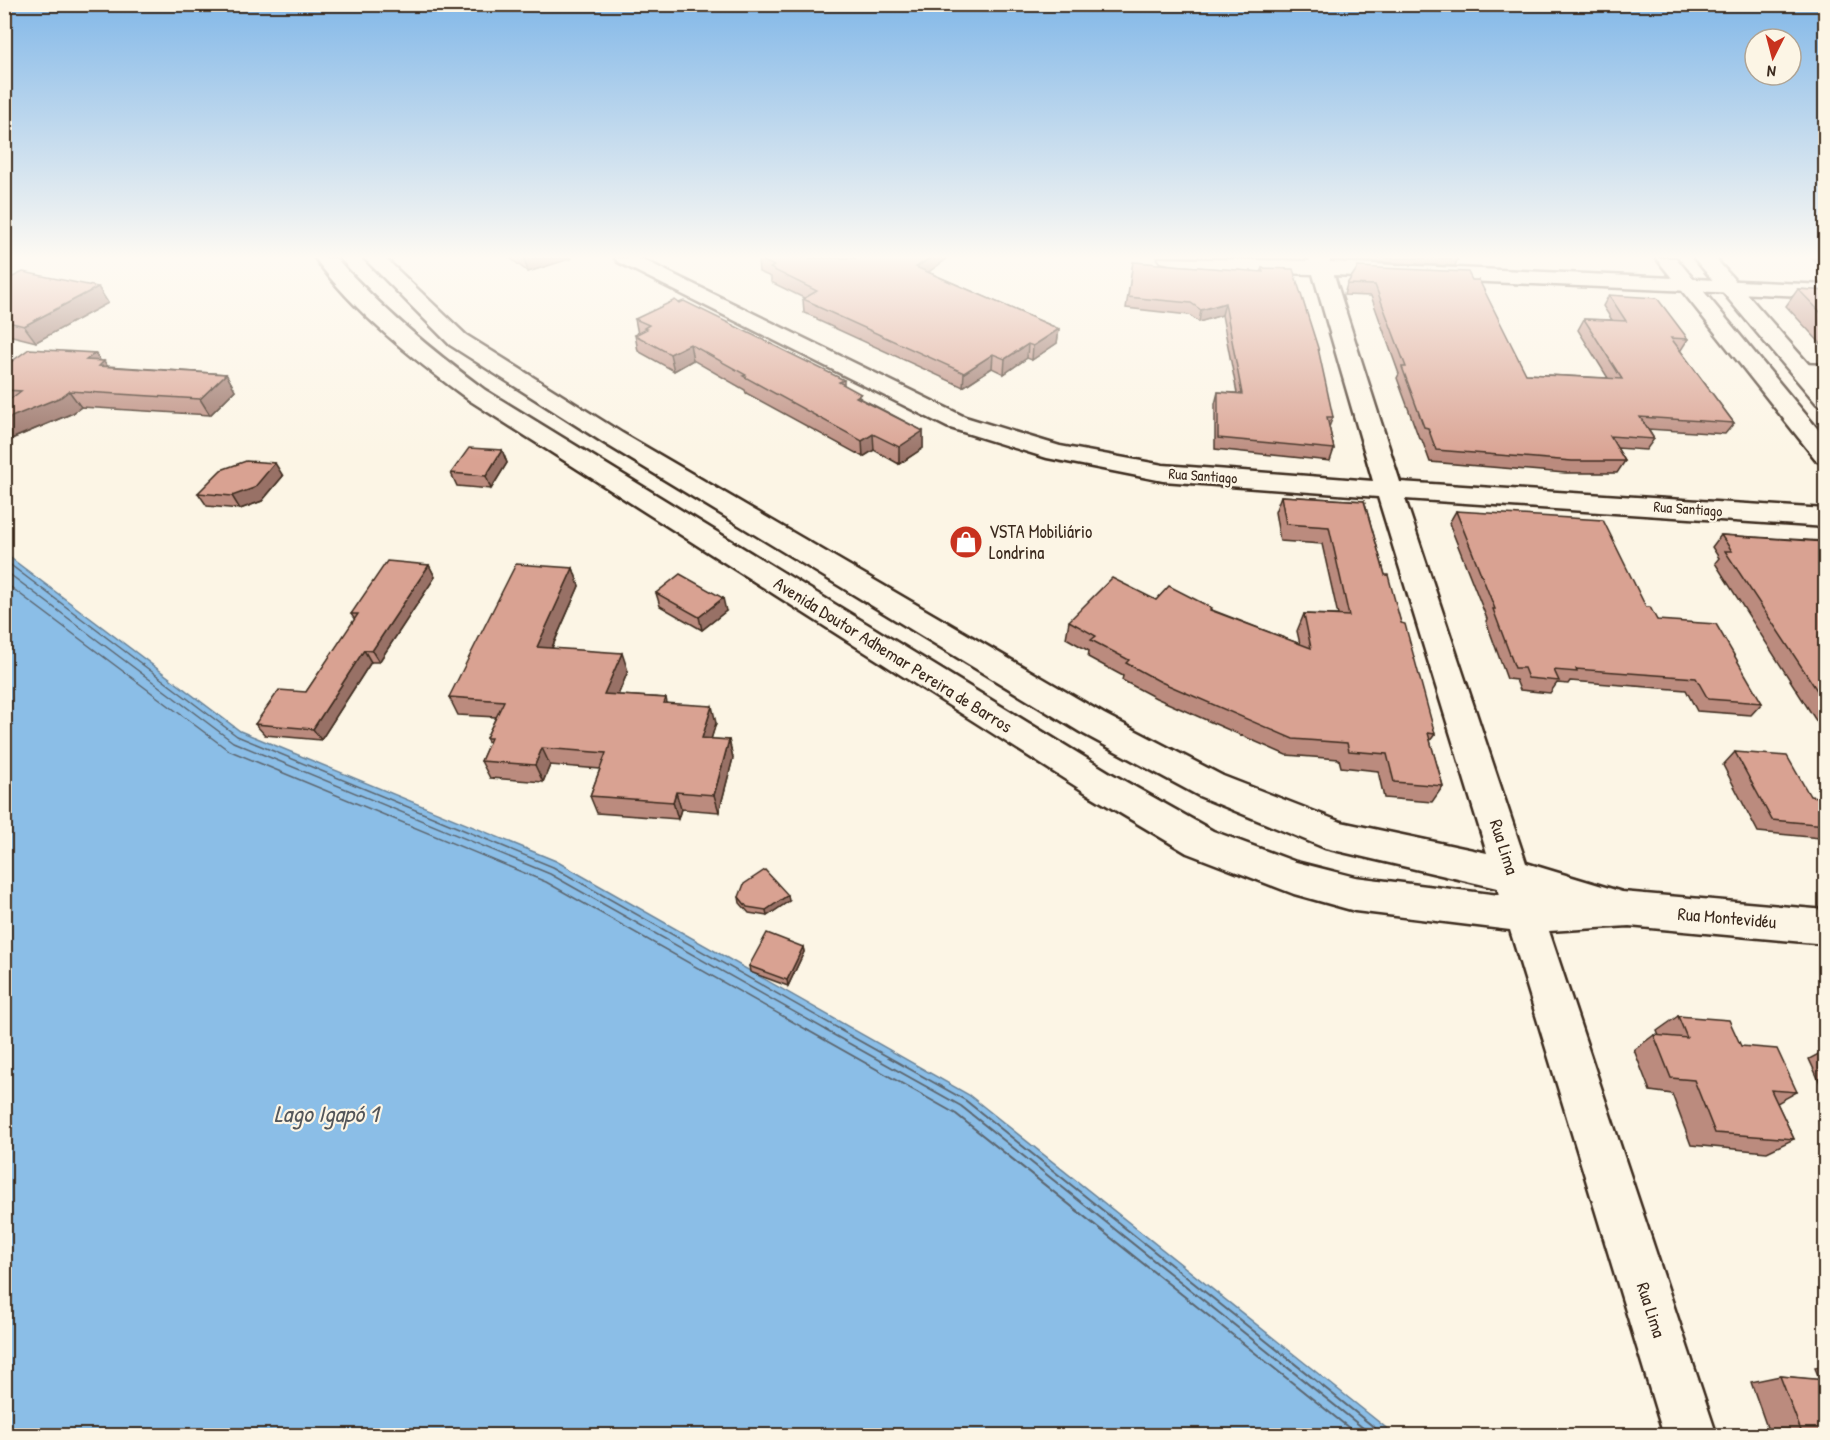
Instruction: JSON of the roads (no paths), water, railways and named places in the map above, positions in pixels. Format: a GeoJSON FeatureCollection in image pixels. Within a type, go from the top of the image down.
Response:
{"type":"FeatureCollection","features":[{"type":"Feature","properties":{"kind":"street","name":"Avenida Doutor Adhemar Pereira de Barros"},"geometry":{"type":"LineString","coordinates":[[390,325],[420,353],[477,395],[569,454],[1100,784],[1200,842],[1294,878],[1337,889],[1432,905],[1526,915]]}},
{"type":"Feature","properties":{"kind":"street"},"geometry":{"type":"LineString","coordinates":[[443,325],[458,340],[613,438],[1092,723],[1210,786],[1338,837],[1513,875]]}},
{"type":"Feature","properties":{"kind":"street","name":"Rua Santiago"},"geometry":{"type":"LineString","coordinates":[[761,325],[956,422],[1056,453],[1163,473],[1826,518]]}},
{"type":"Feature","properties":{"kind":"street","name":"Rua Lima"},"geometry":{"type":"LineString","coordinates":[[1340,325],[1389,490],[1691,1436]]}},
{"type":"Feature","properties":{"kind":"street"},"geometry":{"type":"LineString","coordinates":[[1720,325],[1826,456]]}},
{"type":"Feature","properties":{"kind":"street"},"geometry":{"type":"LineString","coordinates":[[1763,325],[1826,399]]}},
{"type":"Feature","properties":{"kind":"street"},"geometry":{"type":"LineString","coordinates":[[1802,371],[1826,372]]}},
{"type":"Feature","properties":{"kind":"street"},"geometry":{"type":"LineString","coordinates":[[697,532],[734,509]]}},
{"type":"Feature","properties":{"kind":"street"},"geometry":{"type":"LineString","coordinates":[[1337,889],[1348,879],[1352,869],[1348,849],[1338,837]]}},
{"type":"Feature","properties":{"kind":"street","name":"Rua Montevidéu"},"geometry":{"type":"LineString","coordinates":[[1513,875],[1629,909]]}},
{"type":"Feature","properties":{"kind":"street","name":"Rua Montevidéu"},"geometry":{"type":"LineString","coordinates":[[1526,915],[1629,909],[1826,927]]}},
{"type":"Feature","properties":{"kind":"water","name":"Lago Igapó 1"},"geometry":{"type":"Polygon","coordinates":[[[4,553],[240,731],[556,861],[969,1095],[1395,1435],[5,1435],[4,553]]]}},
{"type":"Feature","properties":{"kind":"place","name":"VSTA Mobiliário Londrina"},"geometry":{"type":"Point","coordinates":[966,542]}}]}
